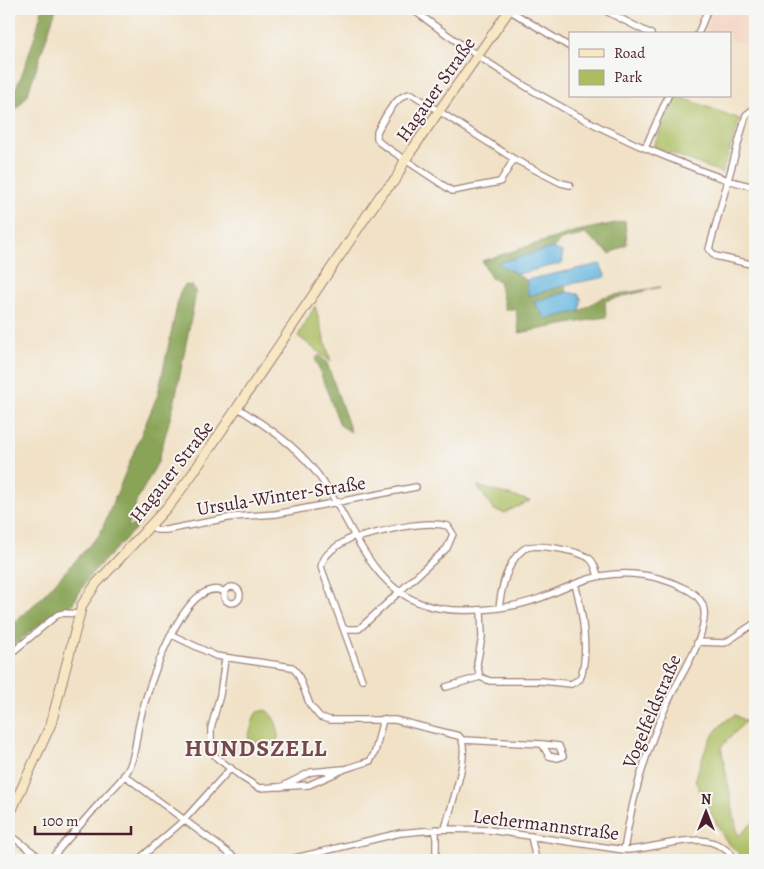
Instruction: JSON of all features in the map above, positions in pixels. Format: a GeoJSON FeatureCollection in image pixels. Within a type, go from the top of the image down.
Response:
{"type":"FeatureCollection","features":[{"type":"Feature","properties":{"kind":"street"},"geometry":{"type":"LineString","coordinates":[[413,9],[478,56],[548,102],[644,148],[726,181],[755,187]]}},
{"type":"Feature","properties":{"kind":"street"},"geometry":{"type":"LineString","coordinates":[[510,9],[569,46]]}},
{"type":"Feature","properties":{"kind":"street","name":"Hagauer Straße"},"geometry":{"type":"LineString","coordinates":[[9,816],[51,724],[78,614],[96,584],[172,502],[386,189],[398,176],[404,161],[510,9]]}},
{"type":"Feature","properties":{"kind":"street"},"geometry":{"type":"LineString","coordinates":[[602,9],[646,32]]}},
{"type":"Feature","properties":{"kind":"street"},"geometry":{"type":"LineString","coordinates":[[699,32],[708,9]]}},
{"type":"Feature","properties":{"kind":"street"},"geometry":{"type":"LineString","coordinates":[[514,159],[500,182],[454,191],[404,161],[380,143],[376,135],[399,98],[405,94],[412,94],[514,159],[561,183],[570,185]]}},
{"type":"Feature","properties":{"kind":"street"},"geometry":{"type":"LineString","coordinates":[[644,148],[666,98]]}},
{"type":"Feature","properties":{"kind":"street"},"geometry":{"type":"LineString","coordinates":[[755,108],[746,115],[726,181],[709,248],[715,256],[755,265]]}},
{"type":"Feature","properties":{"kind":"street"},"geometry":{"type":"LineString","coordinates":[[238,408],[273,431],[299,453],[316,472],[355,537],[377,568],[400,592],[428,606],[452,610],[480,610],[499,608],[528,603],[598,576],[594,564],[587,557],[544,546],[527,547],[522,550],[504,582],[499,608]]}},
{"type":"Feature","properties":{"kind":"street","name":"Ursula-Winter-Straße"},"geometry":{"type":"LineString","coordinates":[[151,526],[157,530],[166,530],[233,518],[276,514],[416,487]]}},
{"type":"Feature","properties":{"kind":"street"},"geometry":{"type":"LineString","coordinates":[[344,629],[359,629],[447,548],[453,538],[451,528],[438,525],[414,526],[355,537],[328,552],[323,560],[321,567],[362,680]]}},
{"type":"Feature","properties":{"kind":"street","name":"Vogelfeldstraße"},"geometry":{"type":"LineString","coordinates":[[598,576],[618,573],[642,574],[667,580],[691,591],[700,599],[704,610],[697,642],[667,703],[641,770],[630,810],[624,850]]}},
{"type":"Feature","properties":{"kind":"street"},"geometry":{"type":"LineString","coordinates":[[446,687],[480,677],[490,682],[541,681],[572,684],[580,679],[583,668],[583,632],[575,584]]}},
{"type":"Feature","properties":{"kind":"street"},"geometry":{"type":"LineString","coordinates":[[50,860],[124,775],[132,762],[148,690],[184,610],[194,600],[210,590],[225,592]]}},
{"type":"Feature","properties":{"kind":"street"},"geometry":{"type":"LineString","coordinates":[[480,610],[482,637],[478,664],[480,677]]}},
{"type":"Feature","properties":{"kind":"street"},"geometry":{"type":"LineString","coordinates":[[9,655],[57,616],[64,613],[78,614]]}},
{"type":"Feature","properties":{"kind":"street"},"geometry":{"type":"LineString","coordinates":[[697,642],[709,644],[725,642],[755,622]]}},
{"type":"Feature","properties":{"kind":"street"},"geometry":{"type":"LineString","coordinates":[[172,634],[209,654],[226,658],[283,664],[292,667],[298,674],[314,712],[325,719],[383,719],[455,734],[463,740],[542,744]]}},
{"type":"Feature","properties":{"kind":"street"},"geometry":{"type":"LineString","coordinates":[[226,658],[210,745],[213,754],[259,788],[309,785],[345,768]]}},
{"type":"Feature","properties":{"kind":"street"},"geometry":{"type":"LineString","coordinates":[[280,788],[311,772],[345,768],[365,763],[373,757],[383,719]]}},
{"type":"Feature","properties":{"kind":"street"},"geometry":{"type":"LineString","coordinates":[[445,829],[463,760],[463,740]]}},
{"type":"Feature","properties":{"kind":"street"},"geometry":{"type":"LineString","coordinates":[[138,860],[184,820],[231,768]]}},
{"type":"Feature","properties":{"kind":"street"},"geometry":{"type":"LineString","coordinates":[[124,775],[238,860]]}},
{"type":"Feature","properties":{"kind":"street"},"geometry":{"type":"LineString","coordinates":[[436,829],[436,860]]}},
{"type":"Feature","properties":{"kind":"street","name":"Lechermannstraße"},"geometry":{"type":"LineString","coordinates":[[287,860],[385,836],[445,829],[489,830],[624,850],[645,849],[679,841],[699,839],[722,847],[736,860]]}},
{"type":"Feature","properties":{"kind":"street"},"geometry":{"type":"LineString","coordinates":[[9,834],[43,860]]}},
{"type":"Feature","properties":{"kind":"street"},"geometry":{"type":"LineString","coordinates":[[531,836],[536,860]]}},
{"type":"Feature","properties":{"kind":"shaded area"},"geometry":{"type":"Polygon","coordinates":[[[715,9],[755,9],[755,47],[732,40],[732,32],[710,32],[706,30],[715,9]]]}},
{"type":"Feature","properties":{"kind":"green space"},"geometry":{"type":"Polygon","coordinates":[[[42,9],[56,9],[27,96],[9,118],[11,99],[28,58],[42,9]]]}},
{"type":"Feature","properties":{"kind":"green space"},"geometry":{"type":"Polygon","coordinates":[[[677,98],[683,98],[740,119],[722,173],[653,146],[677,98]]]}},
{"type":"Feature","properties":{"kind":"green space"},"geometry":{"type":"Polygon","coordinates":[[[625,221],[627,244],[610,254],[586,234],[561,240],[553,248],[498,263],[526,280],[530,295],[565,285],[567,292],[534,302],[580,311],[603,297],[660,287],[605,301],[606,317],[519,333],[516,309],[505,309],[499,281],[491,278],[482,261],[573,232],[625,221]]]}},
{"type":"Feature","properties":{"kind":"green space"},"geometry":{"type":"Polygon","coordinates":[[[185,285],[193,286],[196,293],[175,400],[158,462],[137,500],[128,527],[142,522],[91,574],[70,608],[56,611],[9,649],[9,627],[38,601],[100,534],[158,394],[180,292],[185,285]]]}},
{"type":"Feature","properties":{"kind":"green space"},"geometry":{"type":"Polygon","coordinates":[[[315,306],[331,362],[298,336],[315,306]]]}},
{"type":"Feature","properties":{"kind":"green space"},"geometry":{"type":"Polygon","coordinates":[[[319,355],[327,363],[351,432],[340,425],[315,359],[319,355]]]}},
{"type":"Feature","properties":{"kind":"green space"},"geometry":{"type":"Polygon","coordinates":[[[477,486],[530,501],[504,513],[494,510],[477,486]]]}},
{"type":"Feature","properties":{"kind":"green space"},"geometry":{"type":"Polygon","coordinates":[[[266,710],[273,717],[278,730],[276,745],[267,748],[250,744],[248,735],[257,712],[266,710]]]}},
{"type":"Feature","properties":{"kind":"green space"},"geometry":{"type":"Polygon","coordinates":[[[735,715],[746,721],[721,747],[738,836],[755,821],[755,860],[741,856],[725,840],[695,781],[704,753],[713,735],[719,727],[735,715]]]}},
{"type":"Feature","properties":{"kind":"water"},"geometry":{"type":"Polygon","coordinates":[[[553,248],[562,252],[563,263],[518,274],[497,263],[553,248]]]}},
{"type":"Feature","properties":{"kind":"water"},"geometry":{"type":"Polygon","coordinates":[[[600,264],[606,277],[565,285],[529,296],[526,280],[600,264]]]}},
{"type":"Feature","properties":{"kind":"water"},"geometry":{"type":"Polygon","coordinates":[[[567,292],[578,294],[581,298],[580,311],[546,319],[534,302],[567,292]]]}},
{"type":"Feature","properties":{"kind":"district","name":"HUNDSZELL"},"geometry":{"type":"Point","coordinates":[256,748]}}]}
